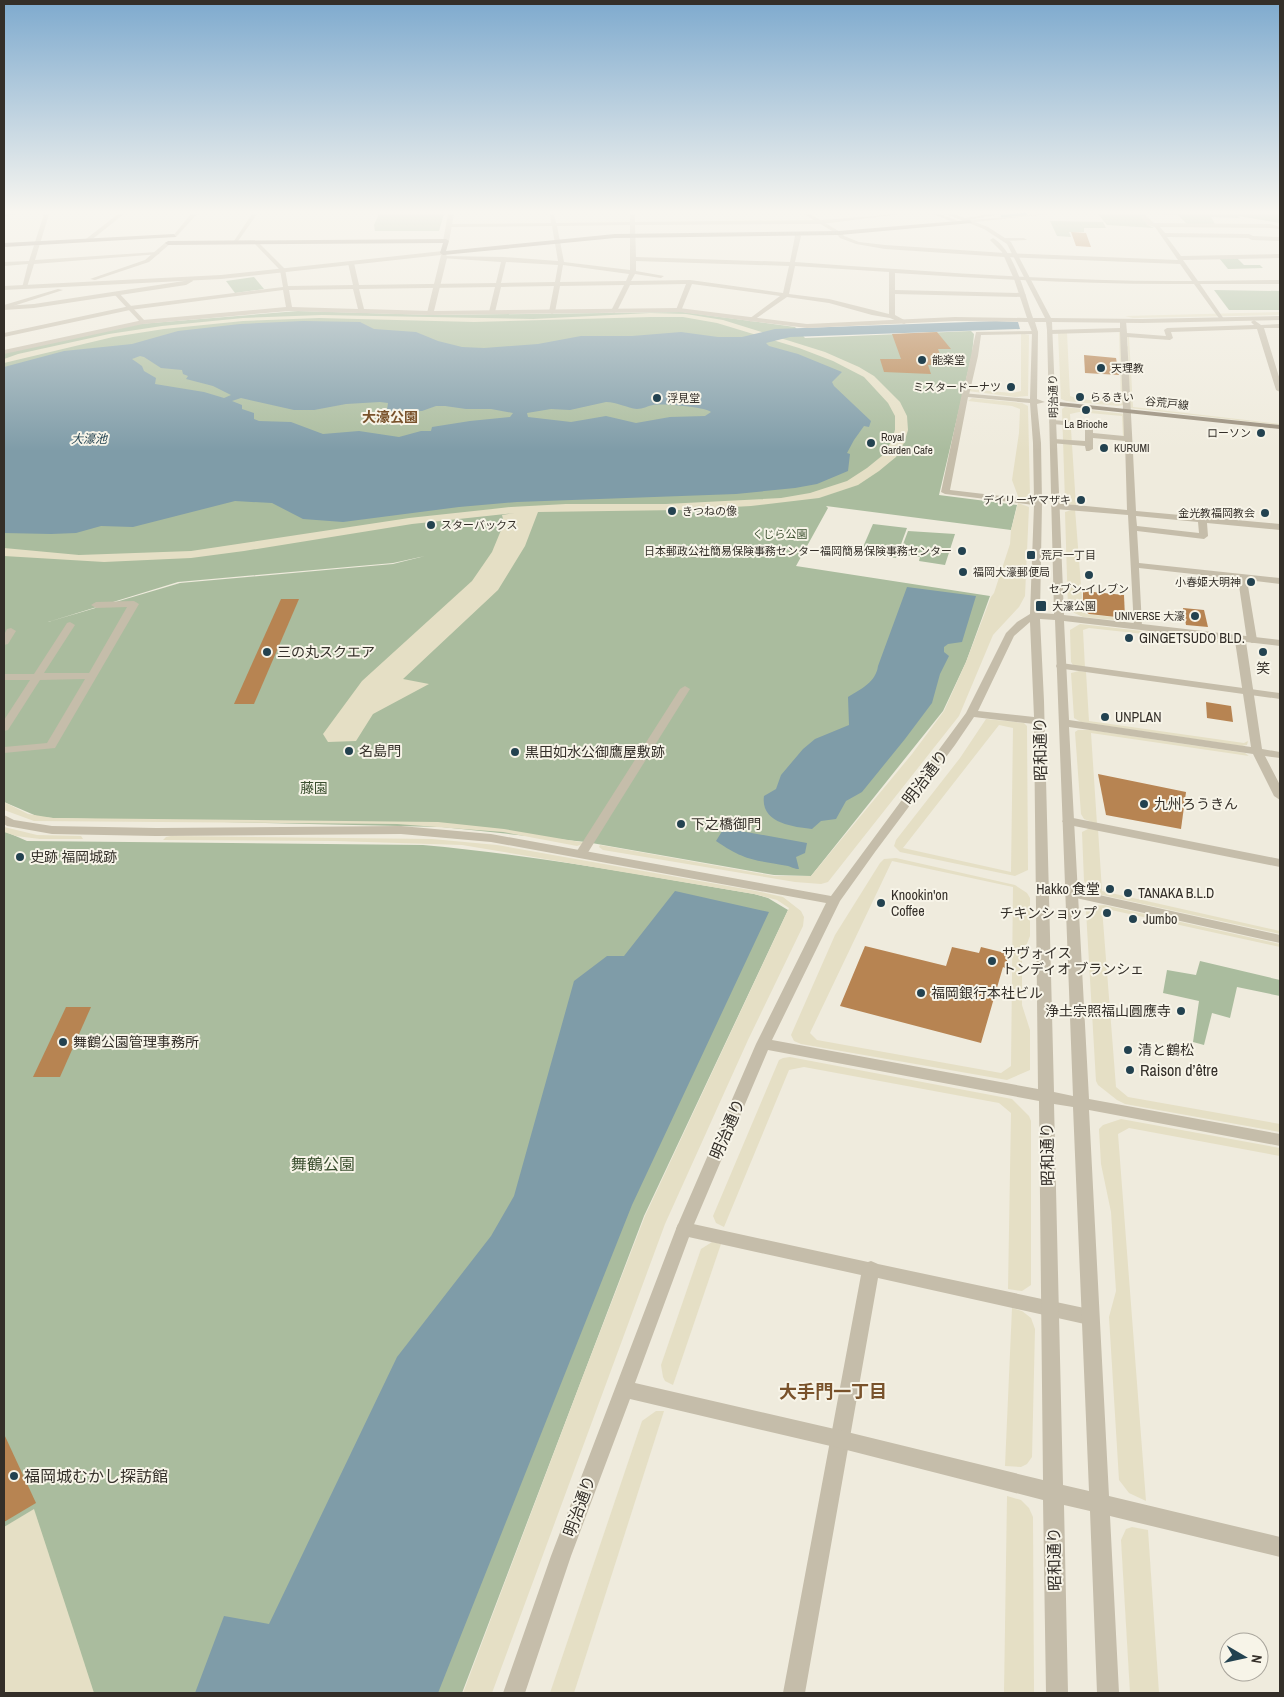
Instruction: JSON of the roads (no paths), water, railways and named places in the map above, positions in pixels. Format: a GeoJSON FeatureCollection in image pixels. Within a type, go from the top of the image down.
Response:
{"type":"FeatureCollection","features":[{"type":"Feature","properties":{"kind":"main road","name":"谷荒戸線"},"geometry":{"type":"LineString","coordinates":[[1052,403],[1280,427]]}},
{"type":"Feature","properties":{"kind":"street"},"geometry":{"type":"LineString","coordinates":[[4,307],[50,293]]}},
{"type":"Feature","properties":{"kind":"street"},"geometry":{"type":"LineString","coordinates":[[4,307],[34,306],[115,293]]}},
{"type":"Feature","properties":{"kind":"street"},"geometry":{"type":"LineString","coordinates":[[116,293],[143,322]]}},
{"type":"Feature","properties":{"kind":"street"},"geometry":{"type":"LineString","coordinates":[[4,335],[130,308],[245,293]]}},
{"type":"Feature","properties":{"kind":"street"},"geometry":{"type":"LineString","coordinates":[[287,293],[289,309]]}},
{"type":"Feature","properties":{"kind":"street"},"geometry":{"type":"LineString","coordinates":[[357,293],[361,311]]}},
{"type":"Feature","properties":{"kind":"street"},"geometry":{"type":"LineString","coordinates":[[430,313],[434,293]]}},
{"type":"Feature","properties":{"kind":"street"},"geometry":{"type":"LineString","coordinates":[[492,312],[496,293]]}},
{"type":"Feature","properties":{"kind":"street"},"geometry":{"type":"LineString","coordinates":[[552,312],[555,293]]}},
{"type":"Feature","properties":{"kind":"street"},"geometry":{"type":"LineString","coordinates":[[614,311],[622,293]]}},
{"type":"Feature","properties":{"kind":"street"},"geometry":{"type":"LineString","coordinates":[[679,310],[686,293]]}},
{"type":"Feature","properties":{"kind":"street"},"geometry":{"type":"LineString","coordinates":[[773,293],[829,301],[872,313],[892,316],[904,322]]}},
{"type":"Feature","properties":{"kind":"street"},"geometry":{"type":"LineString","coordinates":[[891,293],[892,316]]}},
{"type":"Feature","properties":{"kind":"street"},"geometry":{"type":"LineString","coordinates":[[944,293],[1023,295],[1033,321]]}},
{"type":"Feature","properties":{"kind":"street"},"geometry":{"type":"LineString","coordinates":[[1035,293],[1049,321]]}},
{"type":"Feature","properties":{"kind":"street"},"geometry":{"type":"LineString","coordinates":[[1201,293],[1221,319]]}},
{"type":"Feature","properties":{"kind":"street"},"geometry":{"type":"LineString","coordinates":[[752,320],[786,295]]}},
{"type":"Feature","properties":{"kind":"street"},"geometry":{"type":"LineString","coordinates":[[4,352],[143,322],[289,309],[430,313],[679,310],[807,326],[955,319],[1123,321],[1280,318]]}},
{"type":"Feature","properties":{"kind":"street"},"geometry":{"type":"LineString","coordinates":[[1250,318],[1260,327],[1280,390]]}},
{"type":"Feature","properties":{"kind":"street","name":"明治通り"},"geometry":{"type":"LineString","coordinates":[[514,1693],[561,1556],[684,1229],[763,1044],[834,901],[951,743],[971,713],[1010,635],[1020,624],[1035,615],[1038,503],[1034,401],[1035,331],[1033,321]]}},
{"type":"Feature","properties":{"kind":"street","name":"明治通り"},"geometry":{"type":"LineString","coordinates":[[1049,321],[1059,564],[1059,618]]}},
{"type":"Feature","properties":{"kind":"street"},"geometry":{"type":"LineString","coordinates":[[1123,321],[1137,626]]}},
{"type":"Feature","properties":{"kind":"street"},"geometry":{"type":"LineString","coordinates":[[1050,331],[1124,333],[1170,338],[1167,330],[1280,326]]}},
{"type":"Feature","properties":{"kind":"street"},"geometry":{"type":"LineString","coordinates":[[1035,331],[978,333],[975,356],[964,395],[945,492],[1038,503]]}},
{"type":"Feature","properties":{"kind":"street"},"geometry":{"type":"LineString","coordinates":[[964,395],[1052,403]]}},
{"type":"Feature","properties":{"kind":"street"},"geometry":{"type":"LineString","coordinates":[[1053,422],[1089,425],[1090,435],[1089,447],[1054,441]]}},
{"type":"Feature","properties":{"kind":"street"},"geometry":{"type":"LineString","coordinates":[[1090,435],[1129,439]]}},
{"type":"Feature","properties":{"kind":"street"},"geometry":{"type":"LineString","coordinates":[[1056,506],[1280,526]]}},
{"type":"Feature","properties":{"kind":"street"},"geometry":{"type":"LineString","coordinates":[[1132,528],[1204,536],[1202,519]]}},
{"type":"Feature","properties":{"kind":"street"},"geometry":{"type":"LineString","coordinates":[[1134,565],[1280,581]]}},
{"type":"Feature","properties":{"kind":"street"},"geometry":{"type":"LineString","coordinates":[[1242,577],[1252,640]]}},
{"type":"Feature","properties":{"kind":"street"},"geometry":{"type":"LineString","coordinates":[[4,750],[51,746],[90,676],[134,604],[96,605]]}},
{"type":"Feature","properties":{"kind":"street"},"geometry":{"type":"LineString","coordinates":[[1035,615],[1280,643]]}},
{"type":"Feature","properties":{"kind":"street","name":"昭和通り"},"geometry":{"type":"LineString","coordinates":[[1035,615],[1039,721],[1051,1308],[1057,1693]]}},
{"type":"Feature","properties":{"kind":"street","name":"昭和通り"},"geometry":{"type":"LineString","coordinates":[[1059,618],[1082,1103],[1089,1317],[1100,1504],[1108,1693]]}},
{"type":"Feature","properties":{"kind":"street"},"geometry":{"type":"LineString","coordinates":[[4,728],[70,625]]}},
{"type":"Feature","properties":{"kind":"street"},"geometry":{"type":"LineString","coordinates":[[4,632],[11,631],[4,642]]}},
{"type":"Feature","properties":{"kind":"street"},"geometry":{"type":"LineString","coordinates":[[1240,638],[1257,751],[1280,796]]}},
{"type":"Feature","properties":{"kind":"street"},"geometry":{"type":"LineString","coordinates":[[1061,666],[1280,696]]}},
{"type":"Feature","properties":{"kind":"street"},"geometry":{"type":"LineString","coordinates":[[4,677],[90,676]]}},
{"type":"Feature","properties":{"kind":"street"},"geometry":{"type":"LineString","coordinates":[[581,854],[685,688]]}},
{"type":"Feature","properties":{"kind":"street"},"geometry":{"type":"LineString","coordinates":[[971,713],[1039,721]]}},
{"type":"Feature","properties":{"kind":"street"},"geometry":{"type":"LineString","coordinates":[[1064,723],[1280,755]]}},
{"type":"Feature","properties":{"kind":"street"},"geometry":{"type":"LineString","coordinates":[[4,819],[11,823],[52,830],[156,832],[401,830],[491,838],[834,901]]}},
{"type":"Feature","properties":{"kind":"street"},"geometry":{"type":"LineString","coordinates":[[1068,820],[1280,864]]}},
{"type":"Feature","properties":{"kind":"street"},"geometry":{"type":"LineString","coordinates":[[1072,893],[1280,939]]}},
{"type":"Feature","properties":{"kind":"street"},"geometry":{"type":"LineString","coordinates":[[763,1044],[1280,1140]]}},
{"type":"Feature","properties":{"kind":"street"},"geometry":{"type":"LineString","coordinates":[[684,1229],[871,1268],[1089,1317]]}},
{"type":"Feature","properties":{"kind":"street"},"geometry":{"type":"LineString","coordinates":[[794,1693],[871,1268]]}},
{"type":"Feature","properties":{"kind":"street"},"geometry":{"type":"LineString","coordinates":[[623,1389],[839,1439],[1280,1547]]}},
{"type":"Feature","properties":{"kind":"water","name":"大濠池"},"geometry":{"type":"Polygon","coordinates":[[[303,321],[360,322],[374,329],[416,332],[438,341],[462,347],[484,348],[538,344],[581,336],[632,336],[681,332],[718,337],[742,337],[775,329],[996,321],[1018,322],[1020,329],[790,337],[766,343],[769,346],[798,354],[842,372],[832,382],[834,386],[871,421],[869,427],[864,426],[847,453],[850,454],[848,471],[817,484],[736,494],[517,502],[459,507],[343,522],[303,519],[272,503],[235,501],[133,527],[101,526],[76,533],[4,533],[4,367],[64,351],[132,344],[178,331],[240,324],[303,321]],[[140,356],[132,359],[142,366],[144,371],[156,378],[155,384],[204,392],[224,398],[231,395],[213,386],[186,379],[188,376],[183,374],[182,370],[161,368],[140,356]],[[241,398],[232,401],[242,405],[242,409],[254,413],[254,419],[259,421],[291,422],[323,434],[359,431],[399,437],[421,431],[431,431],[432,427],[510,417],[513,413],[491,409],[466,409],[445,406],[436,406],[422,411],[390,412],[387,410],[388,403],[380,402],[346,404],[314,410],[294,410],[241,398]],[[606,402],[570,410],[551,409],[527,413],[528,417],[571,422],[606,416],[636,423],[670,417],[705,416],[711,412],[693,407],[665,405],[653,405],[637,409],[606,402]]]}},
{"type":"Feature","properties":{"kind":"water"},"geometry":{"type":"Polygon","coordinates":[[[907,587],[976,596],[962,642],[948,644],[944,647],[944,652],[949,656],[940,674],[932,703],[862,792],[846,801],[836,819],[821,821],[812,829],[779,822],[767,812],[764,805],[764,796],[776,789],[781,775],[803,749],[815,739],[849,725],[848,697],[871,681],[877,672],[907,587]]]}},
{"type":"Feature","properties":{"kind":"water"},"geometry":{"type":"Polygon","coordinates":[[[724,828],[807,843],[805,853],[796,857],[799,869],[750,859],[735,852],[716,841],[724,828]]]}},
{"type":"Feature","properties":{"kind":"water"},"geometry":{"type":"Polygon","coordinates":[[[675,891],[769,912],[632,1205],[438,1693],[195,1693],[224,1616],[269,1624],[397,1357],[491,1236],[514,1196],[574,981],[607,956],[624,956],[675,891]]]}},
{"type":"Feature","properties":{"kind":"place","name":"能楽堂"},"geometry":{"type":"Point","coordinates":[922,360]}},
{"type":"Feature","properties":{"kind":"place","name":"天理教"},"geometry":{"type":"Point","coordinates":[1101,368]}},
{"type":"Feature","properties":{"kind":"place","name":"ミスタードーナツ"},"geometry":{"type":"Point","coordinates":[1011,387]}},
{"type":"Feature","properties":{"kind":"place","name":"らるきい"},"geometry":{"type":"Point","coordinates":[1080,397]}},
{"type":"Feature","properties":{"kind":"place","name":"浮見堂"},"geometry":{"type":"Point","coordinates":[657,398]}},
{"type":"Feature","properties":{"kind":"place","name":"La Brioche"},"geometry":{"type":"Point","coordinates":[1086,410]}},
{"type":"Feature","properties":{"kind":"place","name":"ローソン"},"geometry":{"type":"Point","coordinates":[1261,433]}},
{"type":"Feature","properties":{"kind":"place","name":"Royal Garden Cafe"},"geometry":{"type":"Point","coordinates":[871,443]}},
{"type":"Feature","properties":{"kind":"place","name":"KURUMI"},"geometry":{"type":"Point","coordinates":[1104,448]}},
{"type":"Feature","properties":{"kind":"place","name":"デイリーヤマザキ"},"geometry":{"type":"Point","coordinates":[1081,500]}},
{"type":"Feature","properties":{"kind":"place","name":"きつねの像"},"geometry":{"type":"Point","coordinates":[672,511]}},
{"type":"Feature","properties":{"kind":"place","name":"金光教福岡教会"},"geometry":{"type":"Point","coordinates":[1265,513]}},
{"type":"Feature","properties":{"kind":"place","name":"スターバックス"},"geometry":{"type":"Point","coordinates":[431,525]}},
{"type":"Feature","properties":{"kind":"place","name":"日本郵政公社簡易保険事務センター福岡簡易保険事務センター"},"geometry":{"type":"Point","coordinates":[962,551]}},
{"type":"Feature","properties":{"kind":"place","name":"荒戸一丁目"},"geometry":{"type":"Point","coordinates":[1031,555]}},
{"type":"Feature","properties":{"kind":"place","name":"福岡大濠郵便局"},"geometry":{"type":"Point","coordinates":[963,572]}},
{"type":"Feature","properties":{"kind":"place","name":"セブン-イレブン"},"geometry":{"type":"Point","coordinates":[1089,575]}},
{"type":"Feature","properties":{"kind":"place","name":"小春姫大明神"},"geometry":{"type":"Point","coordinates":[1251,582]}},
{"type":"Feature","properties":{"kind":"place","name":"大濠公園"},"geometry":{"type":"Point","coordinates":[1041,606]}},
{"type":"Feature","properties":{"kind":"place","name":"UNIVERSE 大濠"},"geometry":{"type":"Point","coordinates":[1195,616]}},
{"type":"Feature","properties":{"kind":"place","name":"GINGETSUDO BLD."},"geometry":{"type":"Point","coordinates":[1129,638]}},
{"type":"Feature","properties":{"kind":"place","name":"三の丸スクエア"},"geometry":{"type":"Point","coordinates":[267,652]}},
{"type":"Feature","properties":{"kind":"place","name":"笑"},"geometry":{"type":"Point","coordinates":[1263,652]}},
{"type":"Feature","properties":{"kind":"place","name":"UNPLAN"},"geometry":{"type":"Point","coordinates":[1105,717]}},
{"type":"Feature","properties":{"kind":"place","name":"名島門"},"geometry":{"type":"Point","coordinates":[349,751]}},
{"type":"Feature","properties":{"kind":"place","name":"黒田如水公御鷹屋敷跡"},"geometry":{"type":"Point","coordinates":[515,752]}},
{"type":"Feature","properties":{"kind":"place","name":"九州ろうきん"},"geometry":{"type":"Point","coordinates":[1144,804]}},
{"type":"Feature","properties":{"kind":"place","name":"下之橋御門"},"geometry":{"type":"Point","coordinates":[681,824]}},
{"type":"Feature","properties":{"kind":"place","name":"史跡 福岡城跡"},"geometry":{"type":"Point","coordinates":[20,857]}},
{"type":"Feature","properties":{"kind":"place","name":"Hakko 食堂"},"geometry":{"type":"Point","coordinates":[1110,889]}},
{"type":"Feature","properties":{"kind":"place","name":"TANAKA B.L.D"},"geometry":{"type":"Point","coordinates":[1128,893]}},
{"type":"Feature","properties":{"kind":"place","name":"Knookin'on Coffee"},"geometry":{"type":"Point","coordinates":[881,903]}},
{"type":"Feature","properties":{"kind":"place","name":"チキンショップ"},"geometry":{"type":"Point","coordinates":[1107,913]}},
{"type":"Feature","properties":{"kind":"place","name":"Jumbo"},"geometry":{"type":"Point","coordinates":[1133,919]}},
{"type":"Feature","properties":{"kind":"place","name":"サヴォイス トンディオ ブランシェ"},"geometry":{"type":"Point","coordinates":[992,961]}},
{"type":"Feature","properties":{"kind":"place","name":"福岡銀行本社ビル"},"geometry":{"type":"Point","coordinates":[921,993]}},
{"type":"Feature","properties":{"kind":"place","name":"浄土宗照福山圓應寺"},"geometry":{"type":"Point","coordinates":[1181,1011]}},
{"type":"Feature","properties":{"kind":"place","name":"舞鶴公園管理事務所"},"geometry":{"type":"Point","coordinates":[63,1042]}},
{"type":"Feature","properties":{"kind":"place","name":"清と鶴松"},"geometry":{"type":"Point","coordinates":[1128,1050]}},
{"type":"Feature","properties":{"kind":"place","name":"Raison d’être"},"geometry":{"type":"Point","coordinates":[1130,1070]}},
{"type":"Feature","properties":{"kind":"place","name":"福岡城むかし探訪館"},"geometry":{"type":"Point","coordinates":[14,1476]}},
{"type":"Feature","properties":{"kind":"district","name":"大濠公園"},"geometry":{"type":"Point","coordinates":[390,417]}},
{"type":"Feature","properties":{"kind":"district","name":"大手門一丁目"},"geometry":{"type":"Point","coordinates":[833,1391]}},
{"type":"Feature","properties":{"kind":"park label","name":"くじら公園"},"geometry":{"type":"Point","coordinates":[780,534]}},
{"type":"Feature","properties":{"kind":"park label","name":"藤園"},"geometry":{"type":"Point","coordinates":[314,788]}},
{"type":"Feature","properties":{"kind":"park label","name":"舞鶴公園"},"geometry":{"type":"Point","coordinates":[323,1164]}}]}
